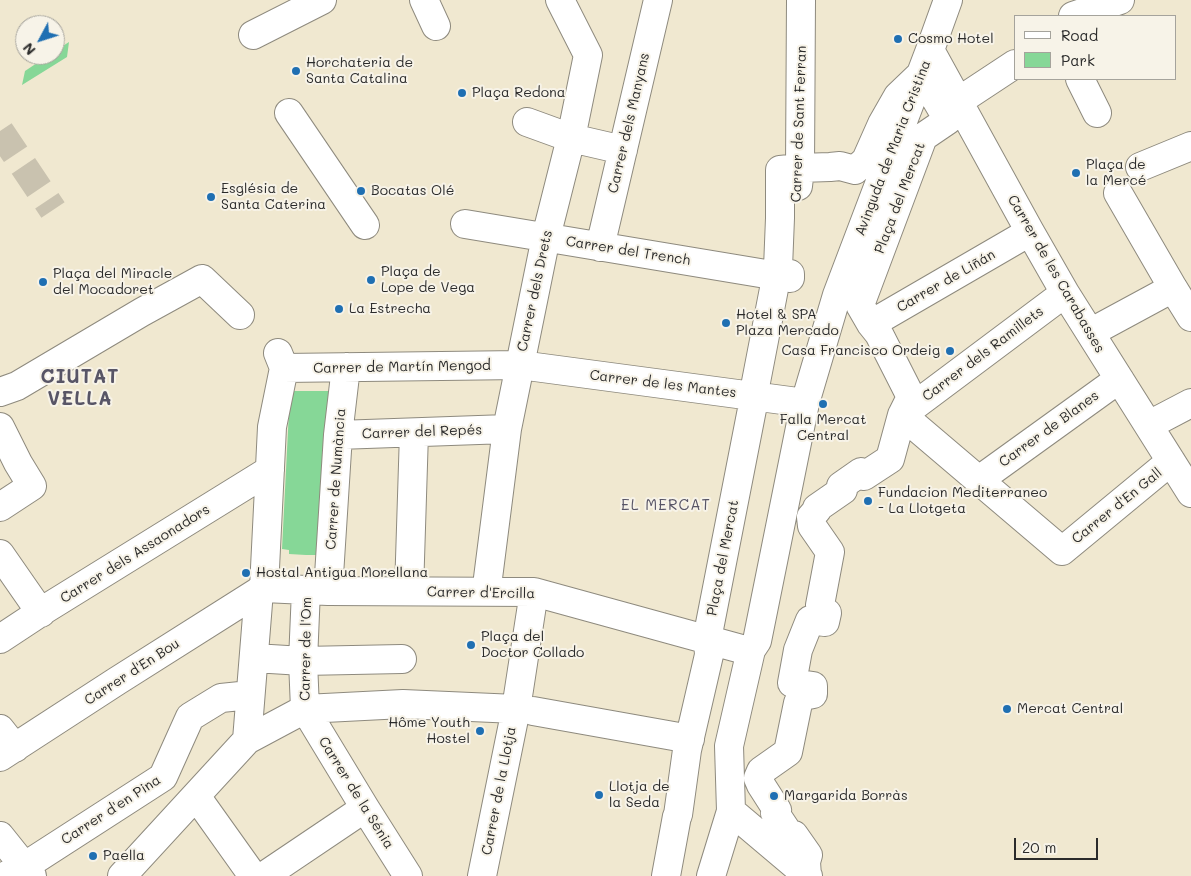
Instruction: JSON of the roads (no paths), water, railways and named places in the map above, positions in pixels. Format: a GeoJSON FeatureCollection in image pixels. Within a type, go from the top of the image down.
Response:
{"type":"FeatureCollection","features":[{"type":"Feature","properties":{"kind":"street"},"geometry":{"type":"LineString","coordinates":[[253,35],[322,0]]}},
{"type":"Feature","properties":{"kind":"street"},"geometry":{"type":"LineString","coordinates":[[424,0],[436,26]]}},
{"type":"Feature","properties":{"kind":"street","name":"Carrer dels Drets"},"geometry":{"type":"LineString","coordinates":[[488,591],[488,578],[507,429],[546,237],[571,138],[588,55],[560,0]]}},
{"type":"Feature","properties":{"kind":"street","name":"Carrer dels Manyans"},"geometry":{"type":"LineString","coordinates":[[600,247],[658,0]]}},
{"type":"Feature","properties":{"kind":"street","name":"Carrer de Sant Ferran"},"geometry":{"type":"LineString","coordinates":[[783,276],[800,168],[801,0]]}},
{"type":"Feature","properties":{"kind":"street","name":"Avinguda de Maria Cristina"},"geometry":{"type":"LineString","coordinates":[[805,403],[837,295],[948,0]]}},
{"type":"Feature","properties":{"kind":"street"},"geometry":{"type":"LineString","coordinates":[[1076,15],[1120,0]]}},
{"type":"Feature","properties":{"kind":"street"},"geometry":{"type":"LineString","coordinates":[[800,168],[840,166],[854,170],[866,160],[882,124],[898,96],[926,62]]}},
{"type":"Feature","properties":{"kind":"street","name":"Carrer de les Carabasses"},"geometry":{"type":"LineString","coordinates":[[926,62],[1029,230],[1064,293],[1191,493]]}},
{"type":"Feature","properties":{"kind":"street","name":"Plaça del Mercat"},"geometry":{"type":"LineString","coordinates":[[808,876],[806,862],[808,855],[794,836],[791,837],[775,813],[777,810],[758,778],[761,771],[788,752],[798,703],[803,696],[813,694],[813,686],[792,682],[798,650],[810,620],[825,622],[827,613],[825,613],[820,605],[830,552],[812,526],[811,517],[818,510],[817,508],[843,490],[841,486],[861,472],[864,476],[890,460],[902,415],[911,397],[879,334],[860,305],[923,137],[948,120],[926,62]]}},
{"type":"Feature","properties":{"kind":"street"},"geometry":{"type":"LineString","coordinates":[[965,97],[1014,65]]}},
{"type":"Feature","properties":{"kind":"street"},"geometry":{"type":"LineString","coordinates":[[1080,80],[1097,113]]}},
{"type":"Feature","properties":{"kind":"street"},"geometry":{"type":"LineString","coordinates":[[289,113],[365,225]]}},
{"type":"Feature","properties":{"kind":"street"},"geometry":{"type":"LineString","coordinates":[[527,122],[571,138],[623,150]]}},
{"type":"Feature","properties":{"kind":"street"},"geometry":{"type":"LineString","coordinates":[[1140,167],[1191,146]]}},
{"type":"Feature","properties":{"kind":"street"},"geometry":{"type":"LineString","coordinates":[[1118,193],[1172,288],[1191,317]]}},
{"type":"Feature","properties":{"kind":"street","name":"Carrer del Trench"},"geometry":{"type":"LineString","coordinates":[[465,224],[783,276]]}},
{"type":"Feature","properties":{"kind":"street","name":"Carrer de Liñán"},"geometry":{"type":"LineString","coordinates":[[871,324],[1021,237]]}},
{"type":"Feature","properties":{"kind":"street","name":"Plaça del Mercat"},"geometry":{"type":"LineString","coordinates":[[666,876],[690,739],[709,655],[708,640],[756,382],[783,276]]}},
{"type":"Feature","properties":{"kind":"street"},"geometry":{"type":"LineString","coordinates":[[0,392],[17,386],[138,314],[202,279],[240,316]]}},
{"type":"Feature","properties":{"kind":"street"},"geometry":{"type":"LineString","coordinates":[[1099,328],[1172,288]]}},
{"type":"Feature","properties":{"kind":"street","name":"Carrer dels Ramillets"},"geometry":{"type":"LineString","coordinates":[[902,415],[1064,293]]}},
{"type":"Feature","properties":{"kind":"street","name":"Carrer de Martín Mengod"},"geometry":{"type":"LineString","coordinates":[[270,470],[272,427],[281,360],[346,367],[520,365]]}},
{"type":"Feature","properties":{"kind":"street","name":"Carrer de les Mantes"},"geometry":{"type":"LineString","coordinates":[[520,365],[805,403]]}},
{"type":"Feature","properties":{"kind":"street","name":"Carrer de Numància"},"geometry":{"type":"LineString","coordinates":[[317,590],[346,367]]}},
{"type":"Feature","properties":{"kind":"street","name":"Carrer de Blanes"},"geometry":{"type":"LineString","coordinates":[[979,480],[1120,380]]}},
{"type":"Feature","properties":{"kind":"street"},"geometry":{"type":"LineString","coordinates":[[711,876],[731,811],[729,746],[751,650],[757,641],[805,403]]}},
{"type":"Feature","properties":{"kind":"street"},"geometry":{"type":"LineString","coordinates":[[1149,425],[1191,403]]}},
{"type":"Feature","properties":{"kind":"street"},"geometry":{"type":"LineString","coordinates":[[902,415],[979,480]]}},
{"type":"Feature","properties":{"kind":"street"},"geometry":{"type":"LineString","coordinates":[[0,427],[32,486],[0,507]]}},
{"type":"Feature","properties":{"kind":"street","name":"Carrer del Repés"},"geometry":{"type":"LineString","coordinates":[[338,435],[507,429]]}},
{"type":"Feature","properties":{"kind":"street"},"geometry":{"type":"LineString","coordinates":[[410,591],[414,432]]}},
{"type":"Feature","properties":{"kind":"street","name":"Carrer d'En Gall"},"geometry":{"type":"LineString","coordinates":[[979,480],[1062,551],[1172,461]]}},
{"type":"Feature","properties":{"kind":"street"},"geometry":{"type":"LineString","coordinates":[[247,740],[262,590],[270,470]]}},
{"type":"Feature","properties":{"kind":"street","name":"Carrer dels Assaonadors"},"geometry":{"type":"LineString","coordinates":[[0,640],[41,612],[270,470]]}},
{"type":"Feature","properties":{"kind":"street"},"geometry":{"type":"LineString","coordinates":[[0,554],[41,612]]}},
{"type":"Feature","properties":{"kind":"street","name":"Carrer d'Ercilla"},"geometry":{"type":"LineString","coordinates":[[262,590],[534,592],[745,650],[751,650]]}},
{"type":"Feature","properties":{"kind":"street","name":"Carrer d'En Bou"},"geometry":{"type":"LineString","coordinates":[[5,745],[117,681],[262,590]]}},
{"type":"Feature","properties":{"kind":"street","name":"Carrer de l'Om"},"geometry":{"type":"LineString","coordinates":[[305,709],[303,661],[317,590]]}},
{"type":"Feature","properties":{"kind":"street"},"geometry":{"type":"LineString","coordinates":[[525,710],[534,592]]}},
{"type":"Feature","properties":{"kind":"street"},"geometry":{"type":"LineString","coordinates":[[254,658],[303,661],[402,659]]}},
{"type":"Feature","properties":{"kind":"street","name":"Carrer d'en Pina"},"geometry":{"type":"LineString","coordinates":[[21,873],[163,777],[190,717],[221,698],[250,695]]}},
{"type":"Feature","properties":{"kind":"street"},"geometry":{"type":"LineString","coordinates":[[122,876],[247,740],[305,709],[403,704],[525,710],[690,739]]}},
{"type":"Feature","properties":{"kind":"street","name":"Carrer de la Sénia"},"geometry":{"type":"LineString","coordinates":[[305,709],[408,876]]}},
{"type":"Feature","properties":{"kind":"street","name":"Carrer de la Llotja"},"geometry":{"type":"LineString","coordinates":[[483,875],[525,710]]}},
{"type":"Feature","properties":{"kind":"street"},"geometry":{"type":"LineString","coordinates":[[196,796],[253,876]]}},
{"type":"Feature","properties":{"kind":"street"},"geometry":{"type":"LineString","coordinates":[[264,876],[365,808]]}},
{"type":"Feature","properties":{"kind":"street"},"geometry":{"type":"LineString","coordinates":[[731,811],[808,876]]}},
{"type":"Feature","properties":{"kind":"street"},"geometry":{"type":"LineString","coordinates":[[0,836],[21,873]]}},
{"type":"Feature","properties":{"kind":"tunnel"},"geometry":{"type":"LineString","coordinates":[[0,131],[53,210]]}},
{"type":"Feature","properties":{"kind":"place","name":"Cosmo Hotel"},"geometry":{"type":"Point","coordinates":[898,39]}},
{"type":"Feature","properties":{"kind":"place","name":"Horchateria de Santa Catalina"},"geometry":{"type":"Point","coordinates":[296,71]}},
{"type":"Feature","properties":{"kind":"place","name":"Plaça Redona"},"geometry":{"type":"Point","coordinates":[462,93]}},
{"type":"Feature","properties":{"kind":"place","name":"Plaça de la Mercé"},"geometry":{"type":"Point","coordinates":[1076,173]}},
{"type":"Feature","properties":{"kind":"place","name":"Bocatas Olé"},"geometry":{"type":"Point","coordinates":[361,191]}},
{"type":"Feature","properties":{"kind":"place","name":"Església de Santa Caterina"},"geometry":{"type":"Point","coordinates":[211,197]}},
{"type":"Feature","properties":{"kind":"place","name":"Plaça de Lope de Vega"},"geometry":{"type":"Point","coordinates":[371,280]}},
{"type":"Feature","properties":{"kind":"place","name":"Plaça del Miracle del Mocadoret"},"geometry":{"type":"Point","coordinates":[43,282]}},
{"type":"Feature","properties":{"kind":"place","name":"La Estrecha"},"geometry":{"type":"Point","coordinates":[339,309]}},
{"type":"Feature","properties":{"kind":"place","name":"Hotel & SPA Plaza Mercado"},"geometry":{"type":"Point","coordinates":[726,323]}},
{"type":"Feature","properties":{"kind":"place","name":"Casa Francisco Ordeig"},"geometry":{"type":"Point","coordinates":[950,351]}},
{"type":"Feature","properties":{"kind":"place","name":"Falla Mercat Central"},"geometry":{"type":"Point","coordinates":[823,404]}},
{"type":"Feature","properties":{"kind":"place","name":"Fundacion Mediterraneo - La Llotgeta"},"geometry":{"type":"Point","coordinates":[868,501]}},
{"type":"Feature","properties":{"kind":"place","name":"Hostal Antigua Morellana"},"geometry":{"type":"Point","coordinates":[246,573]}},
{"type":"Feature","properties":{"kind":"place","name":"Plaça del Doctor Collado"},"geometry":{"type":"Point","coordinates":[471,645]}},
{"type":"Feature","properties":{"kind":"place","name":"Mercat Central"},"geometry":{"type":"Point","coordinates":[1007,709]}},
{"type":"Feature","properties":{"kind":"place","name":"Hôme Youth Hostel"},"geometry":{"type":"Point","coordinates":[480,731]}},
{"type":"Feature","properties":{"kind":"place","name":"Llotja de la Seda"},"geometry":{"type":"Point","coordinates":[599,795]}},
{"type":"Feature","properties":{"kind":"place","name":"Margarida Borràs"},"geometry":{"type":"Point","coordinates":[774,796]}},
{"type":"Feature","properties":{"kind":"place","name":"Paella"},"geometry":{"type":"Point","coordinates":[93,856]}},
{"type":"Feature","properties":{"kind":"district","name":"CIUTAT VELLA"},"geometry":{"type":"Point","coordinates":[80,388]}},
{"type":"Feature","properties":{"kind":"district","name":"EL MERCAT"},"geometry":{"type":"Point","coordinates":[666,505]}}]}
